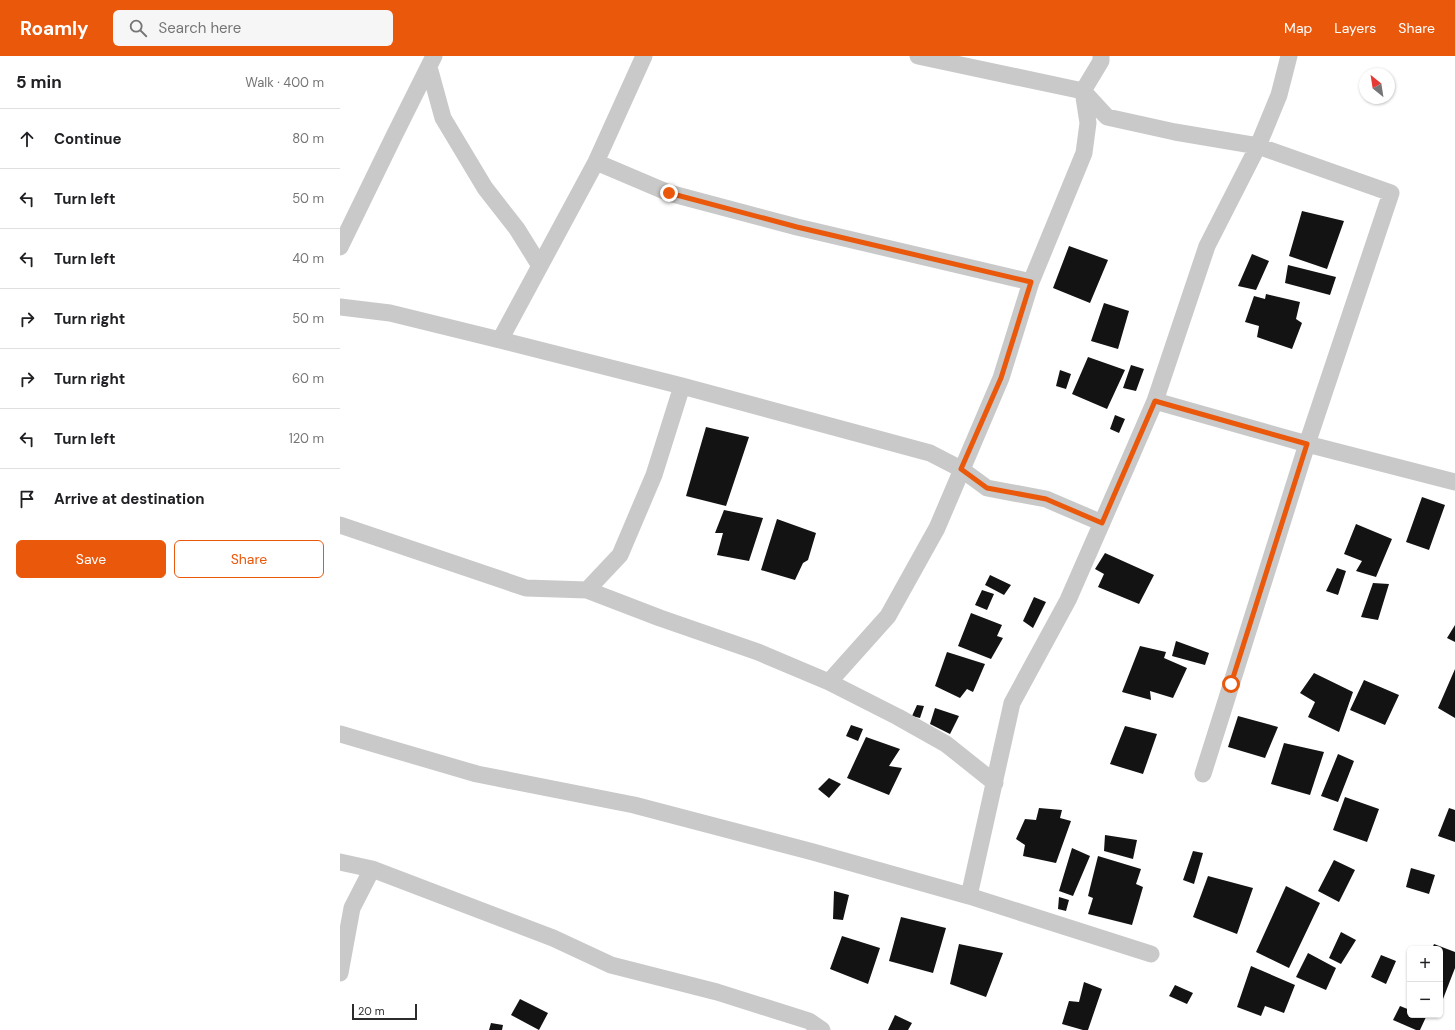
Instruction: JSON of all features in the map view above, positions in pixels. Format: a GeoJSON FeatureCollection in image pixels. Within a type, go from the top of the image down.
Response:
{"type":"FeatureCollection","features":[{"type":"Feature","properties":{"kind":"street"},"geometry":{"type":"LineString","coordinates":[[500,340],[596,162],[644,56]]}},
{"type":"Feature","properties":{"kind":"street"},"geometry":{"type":"LineString","coordinates":[[918,56],[1083,91],[1107,117],[1175,132],[1258,146],[1391,192],[1307,444],[1203,774]]}},
{"type":"Feature","properties":{"kind":"street"},"geometry":{"type":"LineString","coordinates":[[829,682],[888,616],[937,528],[1001,378],[1031,282],[1084,153],[1088,123],[1083,91],[1100,61],[1101,56]]}},
{"type":"Feature","properties":{"kind":"street"},"geometry":{"type":"LineString","coordinates":[[969,896],[1012,703],[1068,600],[1155,401],[1207,246],[1258,146],[1279,95],[1289,56]]}},
{"type":"Feature","properties":{"kind":"street"},"geometry":{"type":"LineString","coordinates":[[432,61],[443,118],[485,188],[517,229],[540,266]]}},
{"type":"Feature","properties":{"kind":"street"},"geometry":{"type":"LineString","coordinates":[[340,246],[432,61]]}},
{"type":"Feature","properties":{"kind":"street"},"geometry":{"type":"LineString","coordinates":[[596,162],[669,193],[797,227],[1031,282]]}},
{"type":"Feature","properties":{"kind":"street"},"geometry":{"type":"LineString","coordinates":[[340,307],[390,313],[500,340],[682,386],[930,453],[961,469],[987,488],[1046,499],[1102,523]]}},
{"type":"Feature","properties":{"kind":"street"},"geometry":{"type":"LineString","coordinates":[[587,590],[620,555],[654,476],[682,386]]}},
{"type":"Feature","properties":{"kind":"street"},"geometry":{"type":"LineString","coordinates":[[1155,401],[1307,444],[1455,482]]}},
{"type":"Feature","properties":{"kind":"street"},"geometry":{"type":"LineString","coordinates":[[340,525],[526,588],[587,590],[660,618],[758,652],[829,682],[898,717],[946,744],[995,783]]}},
{"type":"Feature","properties":{"kind":"street"},"geometry":{"type":"LineString","coordinates":[[340,734],[477,774],[634,805],[813,852],[969,896],[1151,954]]}},
{"type":"Feature","properties":{"kind":"street"},"geometry":{"type":"LineString","coordinates":[[340,862],[372,869],[552,938],[611,965],[717,992],[808,1021],[822,1030]]}},
{"type":"Feature","properties":{"kind":"street"},"geometry":{"type":"LineString","coordinates":[[340,973],[352,908],[372,869]]}},
{"type":"Feature","properties":{"kind":"building"},"geometry":{"type":"Polygon","coordinates":[[[1302,211],[1344,221],[1327,269],[1289,256],[1302,211]]]}},
{"type":"Feature","properties":{"kind":"building"},"geometry":{"type":"Polygon","coordinates":[[[1069,246],[1108,260],[1090,303],[1053,288],[1069,246]]]}},
{"type":"Feature","properties":{"kind":"building"},"geometry":{"type":"Polygon","coordinates":[[[1252,254],[1269,261],[1256,290],[1238,286],[1252,254]]]}},
{"type":"Feature","properties":{"kind":"building"},"geometry":{"type":"Polygon","coordinates":[[[1288,265],[1336,277],[1330,295],[1285,283],[1288,265]]]}},
{"type":"Feature","properties":{"kind":"building"},"geometry":{"type":"Polygon","coordinates":[[[1266,294],[1300,302],[1296,319],[1302,323],[1292,349],[1257,337],[1259,326],[1245,322],[1254,296],[1265,299],[1266,294]]]}},
{"type":"Feature","properties":{"kind":"building"},"geometry":{"type":"Polygon","coordinates":[[[1104,303],[1129,311],[1118,349],[1091,341],[1104,303]]]}},
{"type":"Feature","properties":{"kind":"building"},"geometry":{"type":"Polygon","coordinates":[[[1088,357],[1125,370],[1107,409],[1072,394],[1088,357]]]}},
{"type":"Feature","properties":{"kind":"building"},"geometry":{"type":"Polygon","coordinates":[[[1131,365],[1144,369],[1136,391],[1123,388],[1131,365]]]}},
{"type":"Feature","properties":{"kind":"building"},"geometry":{"type":"Polygon","coordinates":[[[1060,370],[1071,374],[1066,389],[1056,386],[1060,370]]]}},
{"type":"Feature","properties":{"kind":"building"},"geometry":{"type":"Polygon","coordinates":[[[1115,415],[1125,419],[1119,433],[1110,429],[1115,415]]]}},
{"type":"Feature","properties":{"kind":"building"},"geometry":{"type":"Polygon","coordinates":[[[706,427],[749,437],[726,506],[686,496],[706,427]]]}},
{"type":"Feature","properties":{"kind":"building"},"geometry":{"type":"Polygon","coordinates":[[[1422,497],[1445,505],[1429,550],[1406,542],[1422,497]]]}},
{"type":"Feature","properties":{"kind":"building"},"geometry":{"type":"Polygon","coordinates":[[[724,510],[763,518],[749,561],[717,555],[723,533],[715,533],[724,510]]]}},
{"type":"Feature","properties":{"kind":"building"},"geometry":{"type":"Polygon","coordinates":[[[777,519],[816,533],[808,560],[803,563],[795,580],[761,570],[777,519]]]}},
{"type":"Feature","properties":{"kind":"building"},"geometry":{"type":"Polygon","coordinates":[[[1356,524],[1392,539],[1376,577],[1356,571],[1362,561],[1344,554],[1356,524]]]}},
{"type":"Feature","properties":{"kind":"building"},"geometry":{"type":"Polygon","coordinates":[[[1105,553],[1154,575],[1139,604],[1098,587],[1104,574],[1095,569],[1105,553]]]}},
{"type":"Feature","properties":{"kind":"building"},"geometry":{"type":"Polygon","coordinates":[[[1337,568],[1346,571],[1338,595],[1326,591],[1337,568]]]}},
{"type":"Feature","properties":{"kind":"building"},"geometry":{"type":"Polygon","coordinates":[[[990,575],[1011,585],[1004,595],[985,585],[990,575]]]}},
{"type":"Feature","properties":{"kind":"building"},"geometry":{"type":"Polygon","coordinates":[[[1373,583],[1389,584],[1378,620],[1361,617],[1373,583]]]}},
{"type":"Feature","properties":{"kind":"building"},"geometry":{"type":"Polygon","coordinates":[[[982,590],[994,594],[987,610],[975,605],[982,590]]]}},
{"type":"Feature","properties":{"kind":"building"},"geometry":{"type":"Polygon","coordinates":[[[1034,597],[1046,602],[1033,628],[1023,621],[1034,597]]]}},
{"type":"Feature","properties":{"kind":"building"},"geometry":{"type":"Polygon","coordinates":[[[971,613],[1002,625],[997,636],[1003,638],[991,659],[958,646],[971,613]]]}},
{"type":"Feature","properties":{"kind":"building"},"geometry":{"type":"Polygon","coordinates":[[[1455,625],[1455,642],[1447,638],[1455,625]]]}},
{"type":"Feature","properties":{"kind":"building"},"geometry":{"type":"Polygon","coordinates":[[[1176,641],[1209,653],[1205,665],[1172,656],[1176,641]]]}},
{"type":"Feature","properties":{"kind":"building"},"geometry":{"type":"Polygon","coordinates":[[[1140,646],[1166,652],[1164,658],[1187,668],[1173,698],[1150,691],[1151,700],[1122,692],[1140,646]]]}},
{"type":"Feature","properties":{"kind":"building"},"geometry":{"type":"Polygon","coordinates":[[[947,652],[985,664],[973,692],[967,689],[960,698],[935,686],[947,652]]]}},
{"type":"Feature","properties":{"kind":"building"},"geometry":{"type":"Polygon","coordinates":[[[1455,669],[1455,718],[1438,708],[1455,669]]]}},
{"type":"Feature","properties":{"kind":"building"},"geometry":{"type":"Polygon","coordinates":[[[1314,673],[1353,692],[1339,732],[1308,717],[1315,702],[1300,693],[1314,673]]]}},
{"type":"Feature","properties":{"kind":"building"},"geometry":{"type":"Polygon","coordinates":[[[1364,680],[1399,695],[1385,725],[1350,710],[1364,680]]]}},
{"type":"Feature","properties":{"kind":"building"},"geometry":{"type":"Polygon","coordinates":[[[917,705],[924,706],[920,718],[912,716],[917,705]]]}},
{"type":"Feature","properties":{"kind":"building"},"geometry":{"type":"Polygon","coordinates":[[[935,708],[959,716],[950,734],[930,724],[935,708]]]}},
{"type":"Feature","properties":{"kind":"building"},"geometry":{"type":"Polygon","coordinates":[[[1238,716],[1278,727],[1265,758],[1228,747],[1238,716]]]}},
{"type":"Feature","properties":{"kind":"building"},"geometry":{"type":"Polygon","coordinates":[[[851,725],[863,729],[858,741],[846,736],[851,725]]]}},
{"type":"Feature","properties":{"kind":"building"},"geometry":{"type":"Polygon","coordinates":[[[1125,726],[1157,734],[1143,774],[1110,764],[1125,726]]]}},
{"type":"Feature","properties":{"kind":"building"},"geometry":{"type":"Polygon","coordinates":[[[866,737],[900,749],[889,766],[902,768],[889,795],[847,778],[866,737]]]}},
{"type":"Feature","properties":{"kind":"building"},"geometry":{"type":"Polygon","coordinates":[[[1284,743],[1324,752],[1310,795],[1271,784],[1284,743]]]}},
{"type":"Feature","properties":{"kind":"building"},"geometry":{"type":"Polygon","coordinates":[[[1338,754],[1354,761],[1338,802],[1321,796],[1338,754]]]}},
{"type":"Feature","properties":{"kind":"building"},"geometry":{"type":"Polygon","coordinates":[[[829,778],[841,784],[829,798],[818,789],[829,778]]]}},
{"type":"Feature","properties":{"kind":"building"},"geometry":{"type":"Polygon","coordinates":[[[1345,797],[1379,809],[1367,842],[1333,830],[1345,797]]]}},
{"type":"Feature","properties":{"kind":"building"},"geometry":{"type":"Polygon","coordinates":[[[1039,808],[1062,810],[1060,818],[1071,821],[1056,863],[1023,856],[1025,845],[1016,839],[1025,819],[1036,820],[1039,808]]]}},
{"type":"Feature","properties":{"kind":"building"},"geometry":{"type":"Polygon","coordinates":[[[1449,808],[1455,810],[1455,842],[1438,836],[1449,808]]]}},
{"type":"Feature","properties":{"kind":"building"},"geometry":{"type":"Polygon","coordinates":[[[1105,835],[1137,840],[1133,859],[1104,851],[1105,835]]]}},
{"type":"Feature","properties":{"kind":"building"},"geometry":{"type":"Polygon","coordinates":[[[1072,848],[1090,856],[1073,896],[1059,891],[1072,848]]]}},
{"type":"Feature","properties":{"kind":"building"},"geometry":{"type":"Polygon","coordinates":[[[1193,851],[1203,853],[1194,884],[1183,880],[1193,851]]]}},
{"type":"Feature","properties":{"kind":"building"},"geometry":{"type":"Polygon","coordinates":[[[1098,856],[1141,869],[1136,884],[1143,887],[1132,925],[1088,914],[1093,898],[1088,896],[1098,856]]]}},
{"type":"Feature","properties":{"kind":"building"},"geometry":{"type":"Polygon","coordinates":[[[1334,860],[1355,870],[1339,902],[1318,891],[1334,860]]]}},
{"type":"Feature","properties":{"kind":"building"},"geometry":{"type":"Polygon","coordinates":[[[1411,868],[1435,875],[1429,894],[1406,887],[1411,868]]]}},
{"type":"Feature","properties":{"kind":"building"},"geometry":{"type":"Polygon","coordinates":[[[1208,876],[1253,888],[1237,934],[1193,917],[1208,876]]]}},
{"type":"Feature","properties":{"kind":"building"},"geometry":{"type":"Polygon","coordinates":[[[1286,886],[1320,903],[1289,968],[1256,952],[1286,886]]]}},
{"type":"Feature","properties":{"kind":"building"},"geometry":{"type":"Polygon","coordinates":[[[834,891],[849,895],[843,920],[833,919],[834,891]]]}},
{"type":"Feature","properties":{"kind":"building"},"geometry":{"type":"Polygon","coordinates":[[[1059,897],[1069,900],[1066,911],[1058,909],[1059,897]]]}},
{"type":"Feature","properties":{"kind":"building"},"geometry":{"type":"Polygon","coordinates":[[[901,917],[946,928],[933,973],[889,961],[901,917]]]}},
{"type":"Feature","properties":{"kind":"building"},"geometry":{"type":"Polygon","coordinates":[[[1341,932],[1356,940],[1341,964],[1329,958],[1341,932]]]}},
{"type":"Feature","properties":{"kind":"building"},"geometry":{"type":"Polygon","coordinates":[[[842,936],[880,948],[868,984],[830,969],[842,936]]]}},
{"type":"Feature","properties":{"kind":"building"},"geometry":{"type":"Polygon","coordinates":[[[959,944],[1003,953],[986,997],[950,984],[959,944]]]}},
{"type":"Feature","properties":{"kind":"building"},"geometry":{"type":"Polygon","coordinates":[[[1443,947],[1455,952],[1455,968],[1443,999],[1443,947]]]}},
{"type":"Feature","properties":{"kind":"building"},"geometry":{"type":"Polygon","coordinates":[[[1308,953],[1336,968],[1326,990],[1296,977],[1308,953]]]}},
{"type":"Feature","properties":{"kind":"building"},"geometry":{"type":"Polygon","coordinates":[[[1381,955],[1396,961],[1386,984],[1371,977],[1381,955]]]}},
{"type":"Feature","properties":{"kind":"building"},"geometry":{"type":"Polygon","coordinates":[[[1251,966],[1295,985],[1284,1013],[1265,1006],[1261,1016],[1237,1007],[1251,966]]]}},
{"type":"Feature","properties":{"kind":"building"},"geometry":{"type":"Polygon","coordinates":[[[1084,982],[1102,989],[1088,1030],[1062,1024],[1069,1001],[1079,1002],[1084,982]]]}},
{"type":"Feature","properties":{"kind":"building"},"geometry":{"type":"Polygon","coordinates":[[[1175,985],[1193,993],[1187,1004],[1169,996],[1175,985]]]}},
{"type":"Feature","properties":{"kind":"building"},"geometry":{"type":"Polygon","coordinates":[[[520,999],[548,1013],[539,1030],[511,1015],[520,999]]]}},
{"type":"Feature","properties":{"kind":"building"},"geometry":{"type":"Polygon","coordinates":[[[1400,1006],[1407,1009],[1407,1018],[1426,1018],[1420,1030],[1416,1030],[1393,1020],[1400,1006]]]}},
{"type":"Feature","properties":{"kind":"building"},"geometry":{"type":"Polygon","coordinates":[[[895,1015],[912,1023],[908,1030],[888,1030],[895,1015]]]}},
{"type":"Feature","properties":{"kind":"building"},"geometry":{"type":"Polygon","coordinates":[[[491,1023],[503,1025],[502,1030],[489,1030],[491,1023]]]}},
{"type":"Feature","properties":{"kind":"route"},"geometry":{"type":"LineString","coordinates":[[669,193],[797,227],[1031,282],[1001,378],[961,469],[987,488],[1046,499],[1102,523],[1155,401],[1307,444],[1231,684]]}}]}
